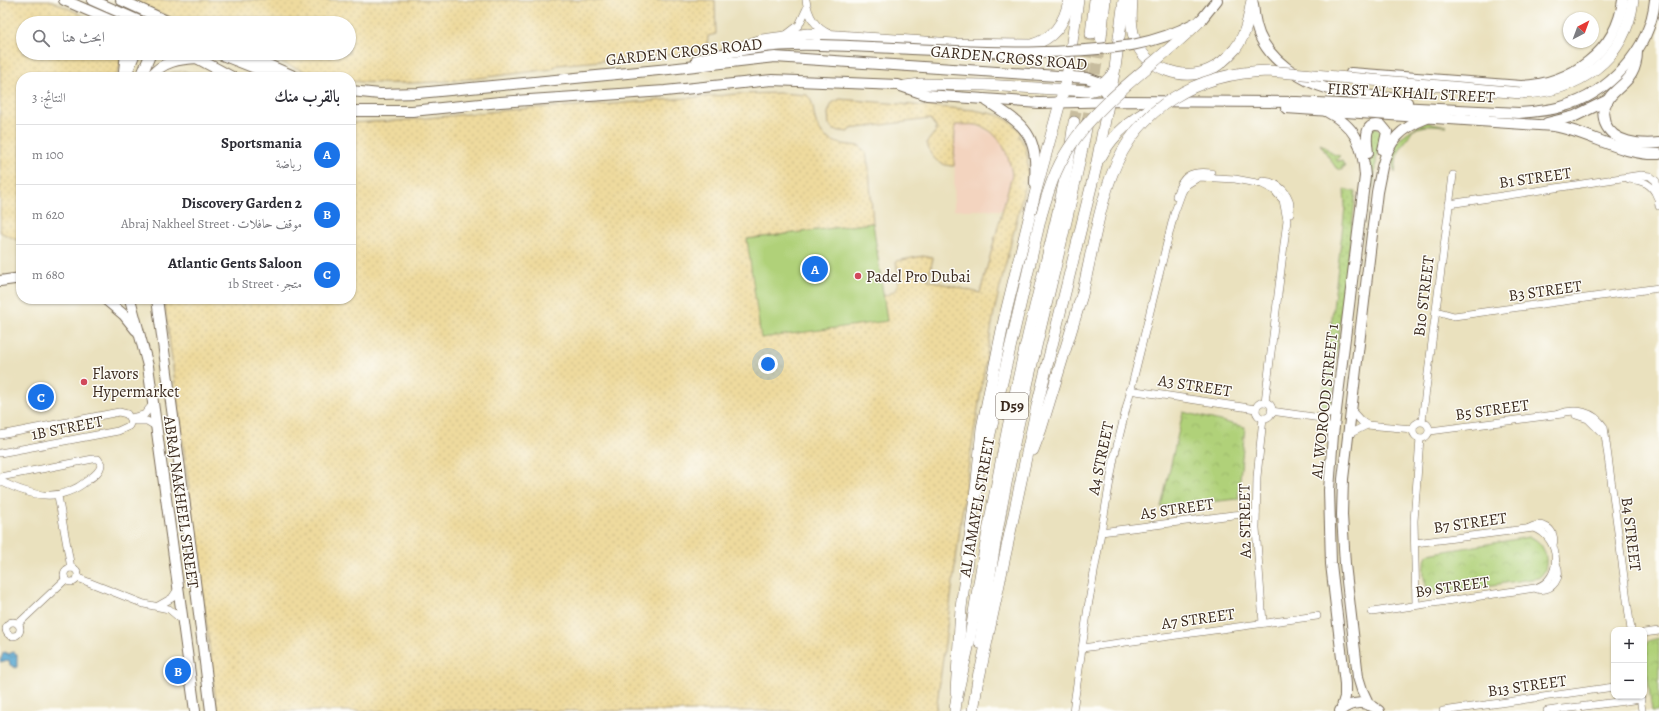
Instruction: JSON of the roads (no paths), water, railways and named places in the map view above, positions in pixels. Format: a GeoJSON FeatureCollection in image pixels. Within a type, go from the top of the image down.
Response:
{"type":"FeatureCollection","features":[{"type":"Feature","properties":{"kind":"main road"},"geometry":{"type":"LineString","coordinates":[[64,0],[101,16]]}},
{"type":"Feature","properties":{"kind":"main road"},"geometry":{"type":"LineString","coordinates":[[92,0],[128,16]]}},
{"type":"Feature","properties":{"kind":"main road"},"geometry":{"type":"LineString","coordinates":[[121,0],[156,16]]}},
{"type":"Feature","properties":{"kind":"main road"},"geometry":{"type":"LineString","coordinates":[[669,69],[732,50],[752,42],[783,36],[833,35],[954,44],[1031,45],[1050,37],[1060,26],[1066,13],[1068,0]]}},
{"type":"Feature","properties":{"kind":"main road"},"geometry":{"type":"LineString","coordinates":[[956,692],[964,579],[978,481],[981,434],[995,359],[1035,194],[1062,103],[1078,0]]}},
{"type":"Feature","properties":{"kind":"main road"},"geometry":{"type":"LineString","coordinates":[[1095,0],[1096,36],[1106,0]]}},
{"type":"Feature","properties":{"kind":"main road"},"geometry":{"type":"LineString","coordinates":[[979,678],[1037,406],[1096,167],[1114,73],[1124,0]]}},
{"type":"Feature","properties":{"kind":"main road"},"geometry":{"type":"LineString","coordinates":[[1132,0],[1131,29],[1136,44],[1145,57],[1158,67],[1174,73],[1192,74],[1209,70],[1224,61],[1236,48],[1244,33],[1253,0]]}},
{"type":"Feature","properties":{"kind":"main road"},"geometry":{"type":"LineString","coordinates":[[978,481],[985,460],[1041,216],[1050,186],[1060,163],[1070,147],[1093,118],[1200,20],[1217,0]]}},
{"type":"Feature","properties":{"kind":"main road"},"geometry":{"type":"LineString","coordinates":[[1253,0],[1257,29],[1262,41],[1269,52],[1301,77],[1328,89],[1394,99],[1419,107]]}},
{"type":"Feature","properties":{"kind":"main road"},"geometry":{"type":"LineString","coordinates":[[1289,68],[1521,86],[1538,85],[1571,74],[1586,64],[1599,52],[1609,38],[1617,22],[1623,0]]}},
{"type":"Feature","properties":{"kind":"main road"},"geometry":{"type":"LineString","coordinates":[[1026,463],[1041,429],[1082,295],[1106,195],[1121,156],[1132,138],[1156,112],[1178,94],[1197,85],[1223,76],[1246,72],[1268,71],[1521,93],[1558,89],[1576,82],[1592,72],[1606,59],[1618,44],[1626,28],[1633,0]]}},
{"type":"Feature","properties":{"kind":"main road","name":"FIRST AL KHAIL STREET"},"geometry":{"type":"LineString","coordinates":[[1108,102],[1261,102],[1419,107],[1519,113],[1541,112],[1563,107],[1604,87],[1622,70],[1637,51],[1648,31],[1655,0]]}},
{"type":"Feature","properties":{"kind":"main road"},"geometry":{"type":"LineString","coordinates":[[732,50],[776,45],[820,44],[1011,53],[1107,48],[1152,42],[1169,36],[1200,20]]}},
{"type":"Feature","properties":{"kind":"main road"},"geometry":{"type":"LineString","coordinates":[[1539,125],[1575,116],[1608,100],[1623,85],[1634,70],[1637,62],[1637,51]]}},
{"type":"Feature","properties":{"kind":"main road","name":"GARDEN CROSS ROAD"},"geometry":{"type":"LineString","coordinates":[[356,92],[406,94],[669,69],[775,56],[1090,78],[1098,80],[1104,85],[1108,102]]}},
{"type":"Feature","properties":{"kind":"main road"},"geometry":{"type":"LineString","coordinates":[[124,72],[125,60]]}},
{"type":"Feature","properties":{"kind":"main road"},"geometry":{"type":"LineString","coordinates":[[126,72],[132,60]]}},
{"type":"Feature","properties":{"kind":"main road"},"geometry":{"type":"LineString","coordinates":[[143,72],[148,60]]}},
{"type":"Feature","properties":{"kind":"main road"},"geometry":{"type":"LineString","coordinates":[[155,72],[160,67],[171,61],[180,60]]}},
{"type":"Feature","properties":{"kind":"main road"},"geometry":{"type":"LineString","coordinates":[[202,60],[223,72]]}},
{"type":"Feature","properties":{"kind":"main road"},"geometry":{"type":"LineString","coordinates":[[235,60],[265,72]]}},
{"type":"Feature","properties":{"kind":"main road"},"geometry":{"type":"LineString","coordinates":[[257,60],[285,72]]}},
{"type":"Feature","properties":{"kind":"main road"},"geometry":{"type":"LineString","coordinates":[[356,111],[412,111],[500,102],[665,91],[757,80],[905,86],[921,84],[985,85],[1089,92],[1104,85],[1114,73]]}},
{"type":"Feature","properties":{"kind":"main road"},"geometry":{"type":"LineString","coordinates":[[905,86],[927,95],[985,100],[1062,103],[1108,102]]}},
{"type":"Feature","properties":{"kind":"main road"},"geometry":{"type":"LineString","coordinates":[[985,100],[1015,119],[1031,139],[1036,158],[1035,194]]}},
{"type":"Feature","properties":{"kind":"main road"},"geometry":{"type":"LineString","coordinates":[[1608,100],[1604,109],[1604,118],[1612,134],[1620,139],[1629,141],[1659,143]]}},
{"type":"Feature","properties":{"kind":"main road"},"geometry":{"type":"LineString","coordinates":[[1261,102],[1287,108],[1568,128],[1635,152],[1659,154]]}},
{"type":"Feature","properties":{"kind":"main road"},"geometry":{"type":"LineString","coordinates":[[1096,167],[1106,148],[1126,123],[1150,108],[1164,103]]}},
{"type":"Feature","properties":{"kind":"main road","name":"AL WOROOD STREET 1"},"geometry":{"type":"LineString","coordinates":[[1326,111],[1345,123],[1358,140],[1362,150],[1365,176],[1336,406],[1333,435],[1329,522],[1334,600],[1345,684],[1345,697],[1341,710]]}},
{"type":"Feature","properties":{"kind":"main road","name":"AL WOROOD STREET 1"},"geometry":{"type":"LineString","coordinates":[[1369,704],[1362,690],[1358,677],[1345,564],[1342,497],[1347,435],[1378,183],[1389,145],[1406,128],[1428,118]]}},
{"type":"Feature","properties":{"kind":"main road","name":"AL JAMAYEL STREET"},"geometry":{"type":"LineString","coordinates":[[955,711],[956,692],[965,666],[985,542],[1003,446],[1061,202],[1074,122]]}},
{"type":"Feature","properties":{"kind":"main road","name":"AL JAMAYEL STREET"},"geometry":{"type":"LineString","coordinates":[[973,711],[979,678],[978,661],[984,609],[1006,480],[1066,227],[1087,122]]}},
{"type":"Feature","properties":{"kind":"main road"},"geometry":{"type":"LineString","coordinates":[[1365,176],[1368,162],[1367,130],[1373,125],[1382,126],[1387,132],[1387,136],[1379,166],[1378,183]]}},
{"type":"Feature","properties":{"kind":"main road"},"geometry":{"type":"LineString","coordinates":[[0,282],[16,279]]}},
{"type":"Feature","properties":{"kind":"main road"},"geometry":{"type":"LineString","coordinates":[[111,304],[124,315],[139,335]]}},
{"type":"Feature","properties":{"kind":"main road","name":"ABRAJ NAKHEEL STREET"},"geometry":{"type":"LineString","coordinates":[[131,304],[148,366],[154,403],[195,711]]}},
{"type":"Feature","properties":{"kind":"main road","name":"ABRAJ NAKHEEL STREET"},"geometry":{"type":"LineString","coordinates":[[158,304],[211,711]]}},
{"type":"Feature","properties":{"kind":"main road","name":"AL WOROOD STREET 1"},"geometry":{"type":"LineString","coordinates":[[1341,710],[1354,703],[1369,704]]}},
{"type":"Feature","properties":{"kind":"main road"},"geometry":{"type":"LineString","coordinates":[[1369,704],[1379,711]]}},
{"type":"Feature","properties":{"kind":"street"},"geometry":{"type":"LineString","coordinates":[[806,0],[807,8],[814,22],[819,28],[833,35]]}},
{"type":"Feature","properties":{"kind":"street"},"geometry":{"type":"LineString","coordinates":[[783,36],[799,25],[807,8]]}},
{"type":"Feature","properties":{"kind":"street","name":"A4 STREET"},"geometry":{"type":"LineString","coordinates":[[1073,711],[1114,458],[1129,390],[1174,214],[1176,197],[1181,183],[1191,174],[1198,172],[1235,179],[1274,183],[1284,191],[1290,202],[1290,215],[1287,220],[1265,402]]}},
{"type":"Feature","properties":{"kind":"street","name":"B10 STREET"},"geometry":{"type":"LineString","coordinates":[[1422,421],[1453,175]]}},
{"type":"Feature","properties":{"kind":"street","name":"B1 STREET"},"geometry":{"type":"LineString","coordinates":[[1449,204],[1641,175],[1653,178],[1657,185],[1659,203]]}},
{"type":"Feature","properties":{"kind":"street","name":"B3 STREET"},"geometry":{"type":"LineString","coordinates":[[1436,311],[1454,316],[1659,288]]}},
{"type":"Feature","properties":{"kind":"street","name":"A3 STREET"},"geometry":{"type":"LineString","coordinates":[[1129,390],[1256,409]]}},
{"type":"Feature","properties":{"kind":"street"},"geometry":{"type":"LineString","coordinates":[[1265,402],[1270,405],[1271,411],[1268,416],[1263,418],[1257,415],[1256,409],[1259,404],[1265,402]]}},
{"type":"Feature","properties":{"kind":"street","name":"1B STREET"},"geometry":{"type":"LineString","coordinates":[[0,435],[114,413],[123,413],[131,419],[144,416],[154,403]]}},
{"type":"Feature","properties":{"kind":"street"},"geometry":{"type":"LineString","coordinates":[[1271,411],[1321,418],[1330,413],[1336,406]]}},
{"type":"Feature","properties":{"kind":"street"},"geometry":{"type":"LineString","coordinates":[[1351,410],[1355,416],[1367,425]]}},
{"type":"Feature","properties":{"kind":"street","name":"B4 STREET"},"geometry":{"type":"LineString","coordinates":[[1558,414],[1580,411],[1594,416],[1604,427],[1631,627]]}},
{"type":"Feature","properties":{"kind":"street","name":"B5 STREET"},"geometry":{"type":"LineString","coordinates":[[1430,431],[1558,414]]}},
{"type":"Feature","properties":{"kind":"street","name":"A2 STREET"},"geometry":{"type":"LineString","coordinates":[[1263,418],[1256,513],[1263,623]]}},
{"type":"Feature","properties":{"kind":"street"},"geometry":{"type":"LineString","coordinates":[[1321,418],[1333,435]]}},
{"type":"Feature","properties":{"kind":"street"},"geometry":{"type":"LineString","coordinates":[[131,419],[143,420],[157,427]]}},
{"type":"Feature","properties":{"kind":"street","name":"1B STREET"},"geometry":{"type":"LineString","coordinates":[[0,453],[118,431],[129,426],[131,419]]}},
{"type":"Feature","properties":{"kind":"street"},"geometry":{"type":"LineString","coordinates":[[1422,421],[1428,424],[1430,431],[1427,436],[1420,438],[1415,435],[1413,428],[1416,423],[1422,421]]}},
{"type":"Feature","properties":{"kind":"street"},"geometry":{"type":"LineString","coordinates":[[1347,435],[1367,425],[1413,428]]}},
{"type":"Feature","properties":{"kind":"street"},"geometry":{"type":"LineString","coordinates":[[1416,604],[1415,501],[1420,438]]}},
{"type":"Feature","properties":{"kind":"street"},"geometry":{"type":"LineString","coordinates":[[0,477],[93,459],[100,461],[101,466],[93,476],[77,488],[58,496],[31,494],[0,481]]}},
{"type":"Feature","properties":{"kind":"street"},"geometry":{"type":"LineString","coordinates":[[58,496],[71,568]]}},
{"type":"Feature","properties":{"kind":"street","name":"A5 STREET"},"geometry":{"type":"LineString","coordinates":[[1101,532],[1256,513]]}},
{"type":"Feature","properties":{"kind":"street","name":"B7 STREET"},"geometry":{"type":"LineString","coordinates":[[1415,543],[1529,528],[1539,525],[1548,528],[1554,536],[1553,546],[1555,562]]}},
{"type":"Feature","properties":{"kind":"street","name":"B9 STREET"},"geometry":{"type":"LineString","coordinates":[[1372,612],[1416,604],[1535,588],[1549,580],[1555,570],[1555,562]]}},
{"type":"Feature","properties":{"kind":"street"},"geometry":{"type":"LineString","coordinates":[[71,568],[77,571],[78,578]]}},
{"type":"Feature","properties":{"kind":"street"},"geometry":{"type":"LineString","coordinates":[[66,579],[65,573],[71,568]]}},
{"type":"Feature","properties":{"kind":"street"},"geometry":{"type":"LineString","coordinates":[[66,579],[71,582],[78,578]]}},
{"type":"Feature","properties":{"kind":"street"},"geometry":{"type":"LineString","coordinates":[[78,578],[144,604],[169,609],[182,620]]}},
{"type":"Feature","properties":{"kind":"street"},"geometry":{"type":"LineString","coordinates":[[18,624],[66,579]]}},
{"type":"Feature","properties":{"kind":"street"},"geometry":{"type":"LineString","coordinates":[[158,606],[172,598],[178,589]]}},
{"type":"Feature","properties":{"kind":"street","name":"A7 STREET"},"geometry":{"type":"LineString","coordinates":[[1082,648],[1317,616]]}},
{"type":"Feature","properties":{"kind":"street"},"geometry":{"type":"LineString","coordinates":[[11,622],[18,624],[20,630],[15,635],[10,634],[3,627],[11,622]]}},
{"type":"Feature","properties":{"kind":"street"},"geometry":{"type":"LineString","coordinates":[[1647,633],[1659,631]]}},
{"type":"Feature","properties":{"kind":"street","name":"B13 STREET"},"geometry":{"type":"LineString","coordinates":[[1443,711],[1611,687]]}},
{"type":"Feature","properties":{"kind":"street","name":"B13 STREET"},"geometry":{"type":"LineString","coordinates":[[1547,711],[1627,699]]}},
{"type":"Feature","properties":{"kind":"street"},"geometry":{"type":"LineString","coordinates":[[1640,699],[1642,711]]}},
{"type":"Feature","properties":{"kind":"water"},"geometry":{"type":"Polygon","coordinates":[[[5,652],[9,654],[13,652],[17,654],[16,668],[10,665],[9,660],[0,662],[3,653],[5,652]]]}},
{"type":"Feature","properties":{"kind":"tunnel"},"geometry":{"type":"LineString","coordinates":[[1074,122],[1091,34]]}},
{"type":"Feature","properties":{"kind":"tunnel"},"geometry":{"type":"LineString","coordinates":[[1087,123],[1101,38]]}},
{"type":"Feature","properties":{"kind":"place","name":"Sportsmania"},"geometry":{"type":"Point","coordinates":[815,269]}},
{"type":"Feature","properties":{"kind":"place","name":"Padel Pro Dubai"},"geometry":{"type":"Point","coordinates":[858,276]}},
{"type":"Feature","properties":{"kind":"place","name":"Flavors Hypermarket"},"geometry":{"type":"Point","coordinates":[84,382]}},
{"type":"Feature","properties":{"kind":"place","name":"Atlantic Gents Saloon"},"geometry":{"type":"Point","coordinates":[41,397]}},
{"type":"Feature","properties":{"kind":"place","name":"Discovery Garden 2"},"geometry":{"type":"Point","coordinates":[178,671]}}]}
